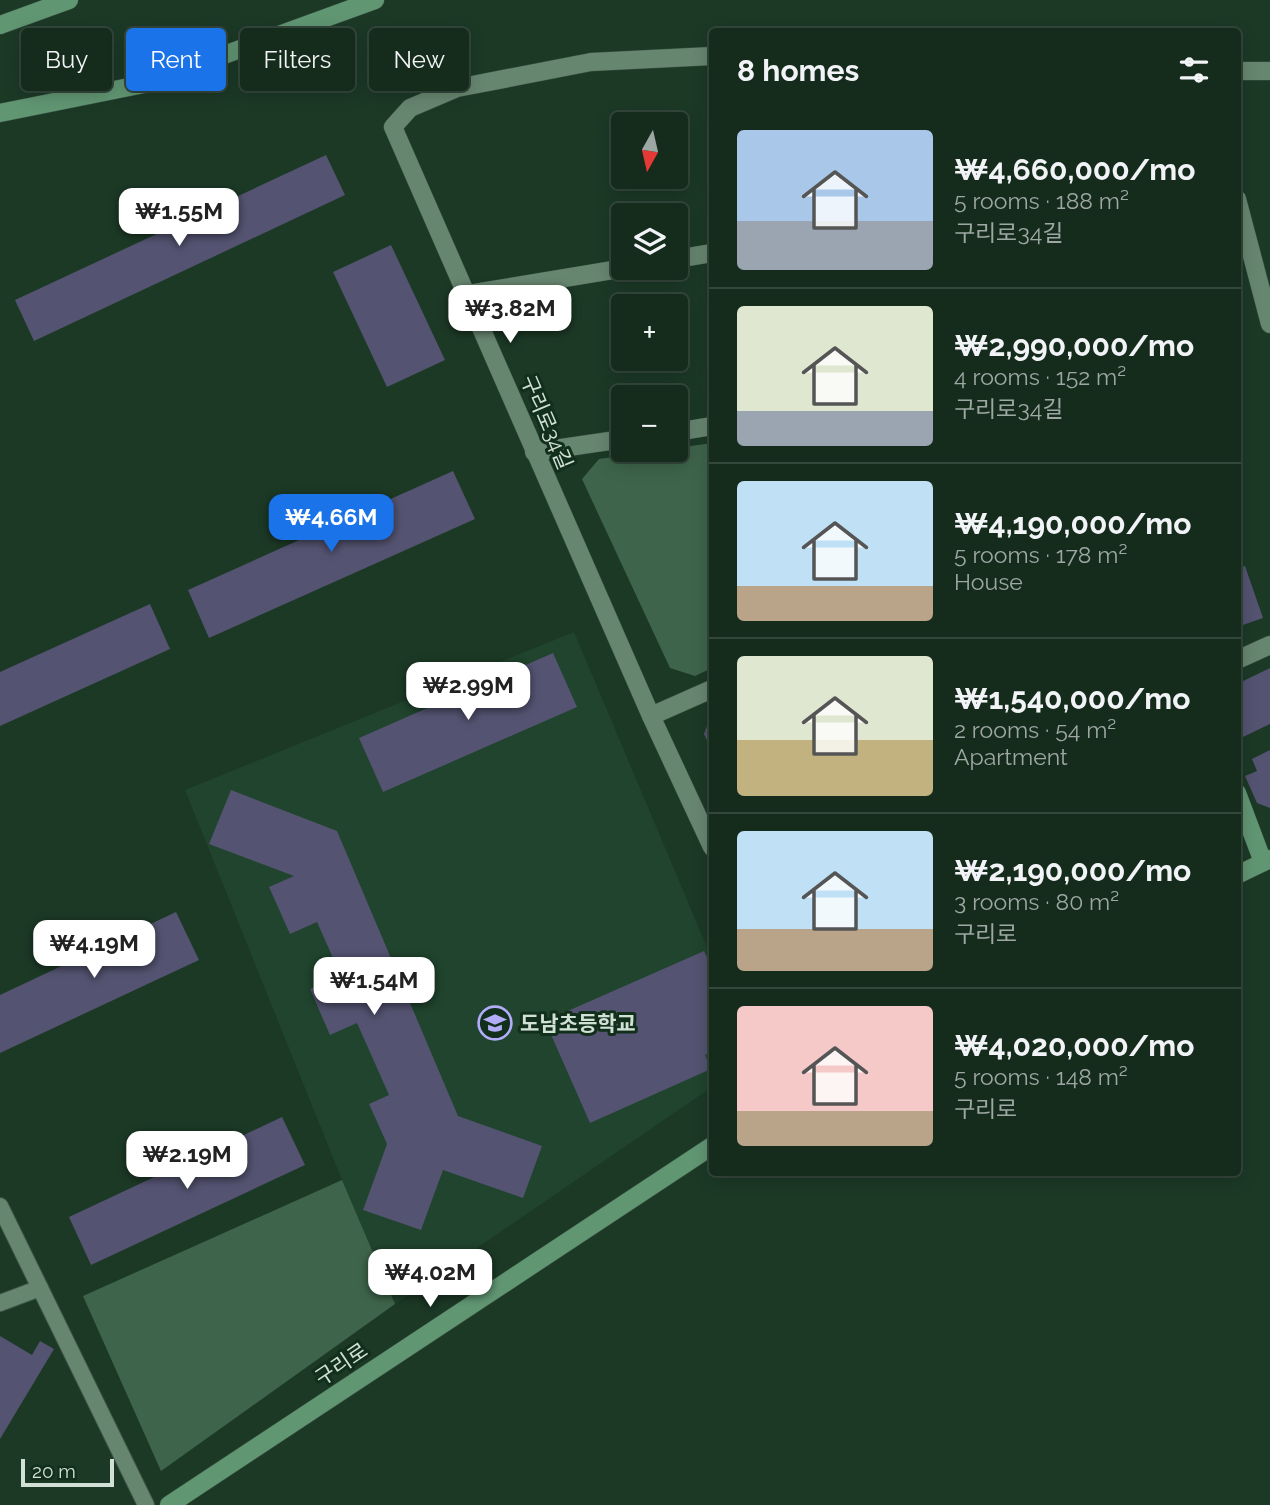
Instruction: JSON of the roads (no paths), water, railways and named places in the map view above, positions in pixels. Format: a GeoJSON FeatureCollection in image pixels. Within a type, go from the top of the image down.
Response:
{"type":"FeatureCollection","features":[{"type":"Feature","properties":{"kind":"street"},"geometry":{"type":"LineString","coordinates":[[0,25],[69,0]]}},
{"type":"Feature","properties":{"kind":"street"},"geometry":{"type":"LineString","coordinates":[[0,113],[144,84],[375,0]]}},
{"type":"Feature","properties":{"kind":"street","name":"구리로34길"},"geometry":{"type":"LineString","coordinates":[[709,56],[591,62],[457,88],[410,108],[393,127],[468,294],[534,452],[709,841]]}},
{"type":"Feature","properties":{"kind":"street"},"geometry":{"type":"LineString","coordinates":[[1241,71],[1270,71]]}},
{"type":"Feature","properties":{"kind":"street"},"geometry":{"type":"LineString","coordinates":[[1241,214],[1270,324]]}},
{"type":"Feature","properties":{"kind":"street"},"geometry":{"type":"LineString","coordinates":[[688,257],[709,254]]}},
{"type":"Feature","properties":{"kind":"street"},"geometry":{"type":"LineString","coordinates":[[468,294],[611,270]]}},
{"type":"Feature","properties":{"kind":"street"},"geometry":{"type":"LineString","coordinates":[[688,430],[709,426]]}},
{"type":"Feature","properties":{"kind":"street"},"geometry":{"type":"LineString","coordinates":[[534,452],[611,441]]}},
{"type":"Feature","properties":{"kind":"street"},"geometry":{"type":"LineString","coordinates":[[1241,658],[1270,645]]}},
{"type":"Feature","properties":{"kind":"street"},"geometry":{"type":"LineString","coordinates":[[651,716],[709,690]]}},
{"type":"Feature","properties":{"kind":"street"},"geometry":{"type":"LineString","coordinates":[[1241,802],[1267,861],[1241,872]]}},
{"type":"Feature","properties":{"kind":"street","name":"구리로"},"geometry":{"type":"LineString","coordinates":[[169,1505],[709,1148]]}},
{"type":"Feature","properties":{"kind":"lane"},"geometry":{"type":"LineString","coordinates":[[0,1206],[146,1505]]}},
{"type":"Feature","properties":{"kind":"lane"},"geometry":{"type":"LineString","coordinates":[[0,1303],[40,1288]]}},
{"type":"Feature","properties":{"kind":"place","name":"도남초등학교"},"geometry":{"type":"Point","coordinates":[495,1023]}}]}
